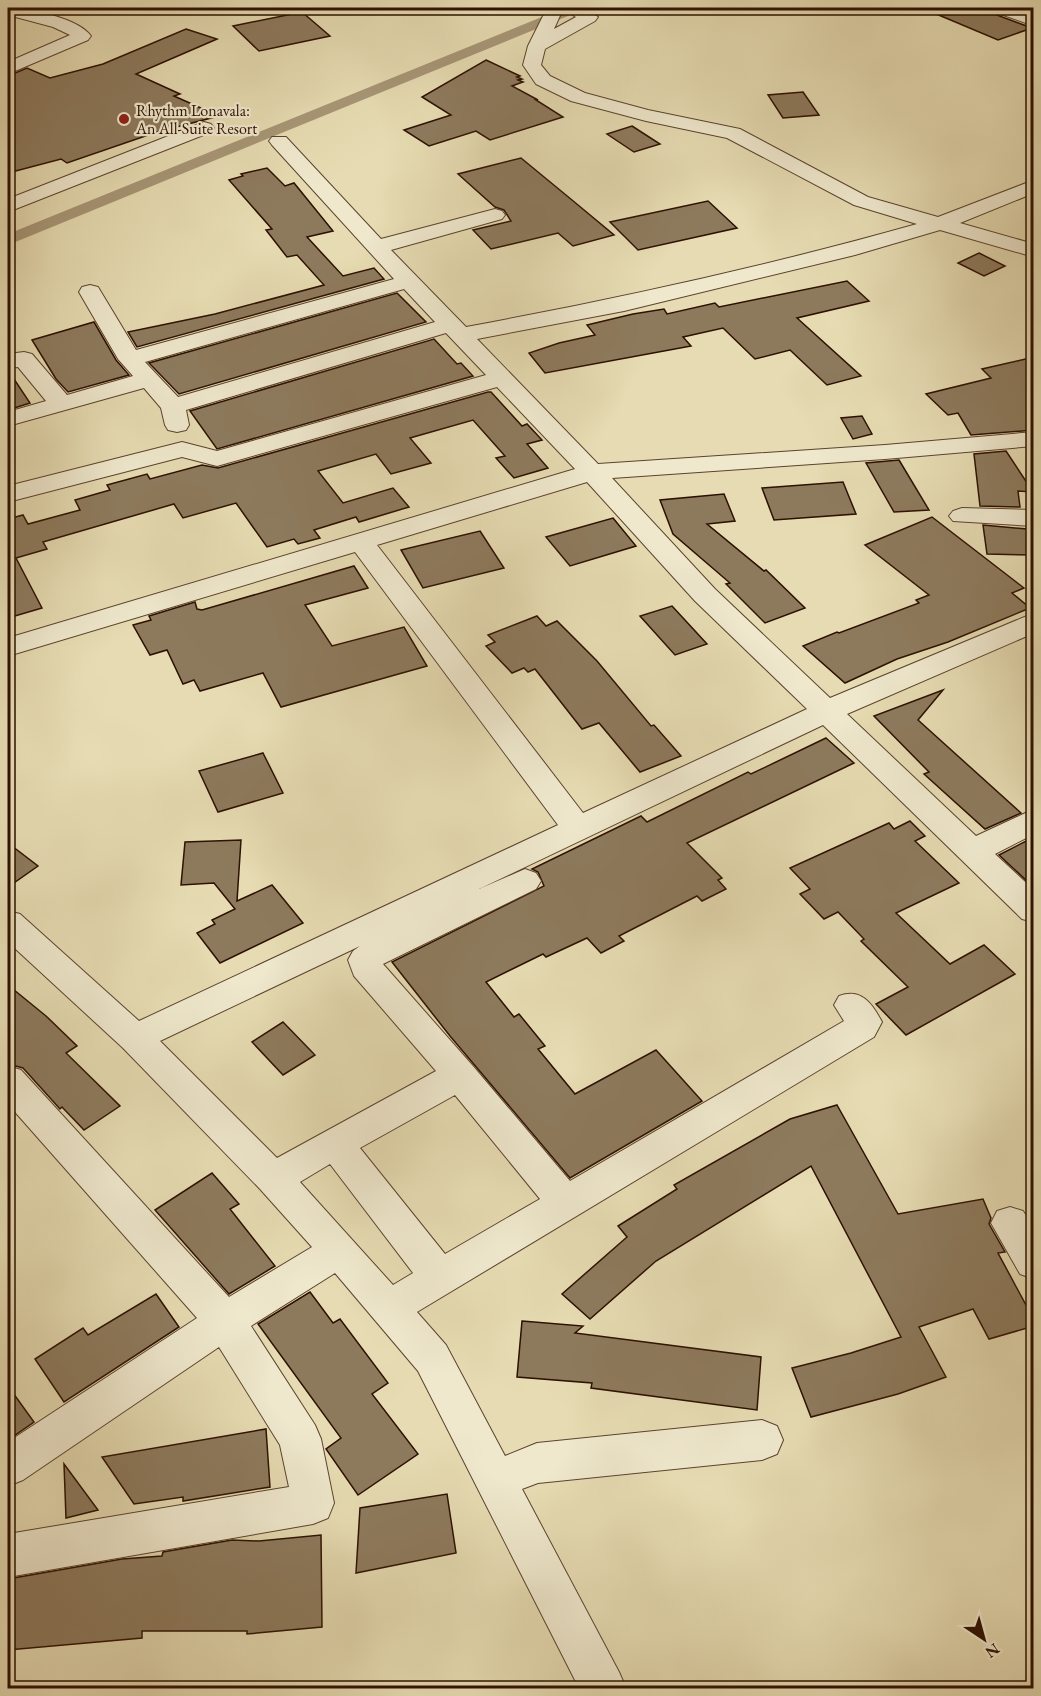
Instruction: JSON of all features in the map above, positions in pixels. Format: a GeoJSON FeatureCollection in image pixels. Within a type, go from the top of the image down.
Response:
{"type":"FeatureCollection","features":[{"type":"Feature","properties":{"kind":"street"},"geometry":{"type":"LineString","coordinates":[[555,8],[539,42],[532,65],[543,80],[578,97],[646,115],[733,133],[861,201],[1034,251]]}},
{"type":"Feature","properties":{"kind":"street"},"geometry":{"type":"LineString","coordinates":[[539,42],[589,17],[571,8]]}},
{"type":"Feature","properties":{"kind":"street"},"geometry":{"type":"LineString","coordinates":[[1001,8],[1034,21]]}},
{"type":"Feature","properties":{"kind":"street"},"geometry":{"type":"LineString","coordinates":[[8,10],[67,26],[82,36],[8,69]]}},
{"type":"Feature","properties":{"kind":"street"},"geometry":{"type":"LineString","coordinates":[[8,206],[204,128]]}},
{"type":"Feature","properties":{"kind":"street"},"geometry":{"type":"LineString","coordinates":[[279,141],[705,595],[1034,910]]}},
{"type":"Feature","properties":{"kind":"street"},"geometry":{"type":"LineString","coordinates":[[173,406],[457,329],[624,304],[847,250],[939,224],[1034,186]]}},
{"type":"Feature","properties":{"kind":"street"},"geometry":{"type":"LineString","coordinates":[[376,247],[495,215]]}},
{"type":"Feature","properties":{"kind":"street"},"geometry":{"type":"LineString","coordinates":[[130,359],[410,281]]}},
{"type":"Feature","properties":{"kind":"street"},"geometry":{"type":"LineString","coordinates":[[90,292],[130,359],[173,406],[182,449]]}},
{"type":"Feature","properties":{"kind":"street"},"geometry":{"type":"LineString","coordinates":[[8,362],[24,359],[62,404]]}},
{"type":"Feature","properties":{"kind":"street"},"geometry":{"type":"LineString","coordinates":[[8,494],[182,449],[217,459],[503,378]]}},
{"type":"Feature","properties":{"kind":"street"},"geometry":{"type":"LineString","coordinates":[[8,419],[148,380]]}},
{"type":"Feature","properties":{"kind":"street"},"geometry":{"type":"LineString","coordinates":[[8,647],[592,472],[885,452],[1034,439]]}},
{"type":"Feature","properties":{"kind":"street"},"geometry":{"type":"LineString","coordinates":[[962,516],[1034,518]]}},
{"type":"Feature","properties":{"kind":"street"},"geometry":{"type":"LineString","coordinates":[[360,542],[578,829]]}},
{"type":"Feature","properties":{"kind":"street"},"geometry":{"type":"LineString","coordinates":[[135,1038],[827,711],[1034,622]]}},
{"type":"Feature","properties":{"kind":"street"},"geometry":{"type":"LineString","coordinates":[[972,852],[1034,820]]}},
{"type":"Feature","properties":{"kind":"street"},"geometry":{"type":"LineString","coordinates":[[525,881],[372,954],[365,960],[366,967],[460,1075],[566,1204]]}},
{"type":"Feature","properties":{"kind":"street"},"geometry":{"type":"LineString","coordinates":[[8,923],[135,1038],[273,1178],[390,1307],[432,1358],[603,1689]]}},
{"type":"Feature","properties":{"kind":"street"},"geometry":{"type":"LineString","coordinates":[[390,1307],[862,1027],[865,1022],[851,1005]]}},
{"type":"Feature","properties":{"kind":"street"},"geometry":{"type":"LineString","coordinates":[[273,1178],[460,1075]]}},
{"type":"Feature","properties":{"kind":"street"},"geometry":{"type":"LineString","coordinates":[[8,1081],[225,1321],[300,1440],[313,1503],[8,1556]]}},
{"type":"Feature","properties":{"kind":"street"},"geometry":{"type":"LineString","coordinates":[[335,1143],[440,1278]]}},
{"type":"Feature","properties":{"kind":"street"},"geometry":{"type":"LineString","coordinates":[[1010,1223],[1034,1262]]}},
{"type":"Feature","properties":{"kind":"street"},"geometry":{"type":"LineString","coordinates":[[8,1466],[225,1321],[339,1250]]}},
{"type":"Feature","properties":{"kind":"street"},"geometry":{"type":"LineString","coordinates":[[495,1480],[537,1463],[762,1440]]}},
{"type":"Feature","properties":{"kind":"building"},"geometry":{"type":"Polygon","coordinates":[[[922,8],[990,8],[994,14],[1032,28],[998,40],[922,8]]]}},
{"type":"Feature","properties":{"kind":"building"},"geometry":{"type":"Polygon","coordinates":[[[302,12],[330,36],[259,51],[233,26],[302,12]]]}},
{"type":"Feature","properties":{"kind":"building","name":"Rhythm Lonavala: An All-Suite Resort"},"geometry":{"type":"Polygon","coordinates":[[[186,29],[217,39],[136,74],[180,94],[174,96],[219,116],[157,132],[67,163],[61,159],[8,173],[8,76],[27,68],[50,78],[103,64],[186,29]]]}},
{"type":"Feature","properties":{"kind":"building"},"geometry":{"type":"Polygon","coordinates":[[[486,60],[520,76],[517,77],[522,79],[518,80],[523,82],[512,86],[563,117],[490,140],[476,131],[429,146],[404,130],[451,115],[422,97],[486,60]]]}},
{"type":"Feature","properties":{"kind":"building"},"geometry":{"type":"Polygon","coordinates":[[[803,92],[819,115],[783,118],[768,95],[803,92]]]}},
{"type":"Feature","properties":{"kind":"building"},"geometry":{"type":"Polygon","coordinates":[[[632,126],[660,144],[634,152],[607,134],[632,126]]]}},
{"type":"Feature","properties":{"kind":"building"},"geometry":{"type":"Polygon","coordinates":[[[521,158],[614,235],[573,246],[558,233],[491,249],[473,230],[511,221],[504,210],[495,207],[458,174],[521,158]]]}},
{"type":"Feature","properties":{"kind":"building"},"geometry":{"type":"Polygon","coordinates":[[[267,168],[285,186],[294,183],[333,231],[307,237],[343,276],[374,268],[384,279],[137,347],[128,332],[215,314],[324,285],[297,255],[287,257],[266,230],[272,229],[229,180],[243,176],[241,174],[267,168]]]}},
{"type":"Feature","properties":{"kind":"building"},"geometry":{"type":"Polygon","coordinates":[[[708,201],[737,228],[638,250],[610,222],[708,201]]]}},
{"type":"Feature","properties":{"kind":"building"},"geometry":{"type":"Polygon","coordinates":[[[979,253],[1005,266],[984,276],[958,263],[979,253]]]}},
{"type":"Feature","properties":{"kind":"building"},"geometry":{"type":"Polygon","coordinates":[[[847,281],[869,301],[797,318],[861,376],[827,385],[790,350],[755,359],[723,328],[683,337],[691,346],[545,373],[529,353],[595,335],[587,325],[633,314],[664,309],[667,314],[715,303],[719,307],[847,281]]]}},
{"type":"Feature","properties":{"kind":"building"},"geometry":{"type":"Polygon","coordinates":[[[397,293],[426,322],[179,394],[149,363],[397,293]]]}},
{"type":"Feature","properties":{"kind":"building"},"geometry":{"type":"Polygon","coordinates":[[[94,322],[116,360],[129,375],[68,392],[56,379],[32,340],[94,322]]]}},
{"type":"Feature","properties":{"kind":"building"},"geometry":{"type":"Polygon","coordinates":[[[434,339],[457,364],[461,363],[473,376],[217,449],[190,411],[434,339]]]}},
{"type":"Feature","properties":{"kind":"building"},"geometry":{"type":"Polygon","coordinates":[[[1034,357],[1034,430],[971,435],[958,413],[948,415],[926,394],[991,378],[982,369],[1034,357]]]}},
{"type":"Feature","properties":{"kind":"building"},"geometry":{"type":"Polygon","coordinates":[[[8,370],[30,403],[8,410],[8,370]]]}},
{"type":"Feature","properties":{"kind":"building"},"geometry":{"type":"Polygon","coordinates":[[[491,392],[522,426],[527,424],[542,440],[527,444],[548,468],[514,478],[496,458],[505,456],[473,420],[410,438],[431,463],[391,474],[376,454],[318,471],[343,503],[393,488],[409,507],[359,522],[356,517],[314,530],[320,538],[298,544],[294,539],[267,547],[236,503],[183,518],[174,504],[43,542],[47,549],[16,558],[42,608],[8,618],[8,519],[23,515],[28,524],[80,510],[75,500],[110,490],[107,485],[147,474],[150,479],[202,465],[218,468],[491,392]]]}},
{"type":"Feature","properties":{"kind":"building"},"geometry":{"type":"Polygon","coordinates":[[[862,416],[872,434],[853,439],[841,418],[862,416]]]}},
{"type":"Feature","properties":{"kind":"building"},"geometry":{"type":"Polygon","coordinates":[[[1006,451],[1033,492],[1018,491],[1020,507],[980,506],[974,454],[1006,451]]]}},
{"type":"Feature","properties":{"kind":"building"},"geometry":{"type":"Polygon","coordinates":[[[899,460],[929,510],[894,512],[866,463],[899,460]]]}},
{"type":"Feature","properties":{"kind":"building"},"geometry":{"type":"Polygon","coordinates":[[[843,482],[856,514],[774,520],[762,488],[843,482]]]}},
{"type":"Feature","properties":{"kind":"building"},"geometry":{"type":"Polygon","coordinates":[[[724,494],[735,521],[707,524],[764,571],[766,570],[805,608],[765,623],[726,584],[730,583],[673,534],[660,500],[724,494]]]}},
{"type":"Feature","properties":{"kind":"building"},"geometry":{"type":"Polygon","coordinates":[[[932,517],[1024,588],[1012,593],[1030,608],[948,642],[897,659],[845,683],[803,646],[919,603],[916,600],[929,595],[865,545],[932,517]]]}},
{"type":"Feature","properties":{"kind":"building"},"geometry":{"type":"Polygon","coordinates":[[[613,518],[636,546],[570,566],[546,537],[613,518]]]}},
{"type":"Feature","properties":{"kind":"building"},"geometry":{"type":"Polygon","coordinates":[[[983,525],[1027,529],[1033,555],[987,554],[983,525]]]}},
{"type":"Feature","properties":{"kind":"building"},"geometry":{"type":"Polygon","coordinates":[[[480,531],[504,568],[423,588],[401,550],[480,531]]]}},
{"type":"Feature","properties":{"kind":"building"},"geometry":{"type":"Polygon","coordinates":[[[354,566],[368,588],[305,605],[332,646],[404,627],[427,666],[281,707],[263,673],[200,691],[194,680],[183,684],[167,650],[150,655],[133,625],[151,620],[149,616],[195,602],[197,609],[202,610],[354,566]]]}},
{"type":"Feature","properties":{"kind":"building"},"geometry":{"type":"Polygon","coordinates":[[[672,606],[707,644],[675,655],[640,616],[672,606]]]}},
{"type":"Feature","properties":{"kind":"building"},"geometry":{"type":"Polygon","coordinates":[[[537,616],[546,626],[557,621],[597,661],[651,726],[654,725],[681,756],[640,772],[599,723],[582,729],[535,669],[528,672],[524,668],[512,673],[486,646],[495,642],[488,635],[537,616]]]}},
{"type":"Feature","properties":{"kind":"building"},"geometry":{"type":"Polygon","coordinates":[[[943,690],[918,720],[1021,813],[985,829],[924,774],[929,772],[874,716],[943,690]]]}},
{"type":"Feature","properties":{"kind":"building"},"geometry":{"type":"Polygon","coordinates":[[[826,738],[854,763],[687,843],[722,878],[718,880],[726,889],[702,901],[697,896],[619,936],[624,941],[601,953],[587,938],[546,957],[543,954],[486,982],[514,1017],[519,1014],[545,1046],[538,1049],[575,1094],[656,1050],[702,1101],[570,1178],[450,1036],[392,962],[544,886],[538,872],[532,869],[641,816],[647,822],[748,772],[751,774],[826,738]]]}},
{"type":"Feature","properties":{"kind":"building"},"geometry":{"type":"Polygon","coordinates":[[[263,753],[283,793],[218,812],[199,771],[263,753]]]}},
{"type":"Feature","properties":{"kind":"building"},"geometry":{"type":"Polygon","coordinates":[[[910,821],[925,836],[915,841],[959,883],[896,913],[950,964],[984,945],[1015,974],[906,1035],[876,1004],[908,987],[861,941],[864,939],[838,912],[824,919],[800,894],[810,889],[790,868],[889,823],[894,829],[910,821]]]}},
{"type":"Feature","properties":{"kind":"building"},"geometry":{"type":"Polygon","coordinates":[[[1034,837],[1034,879],[1028,882],[999,855],[1034,837]]]}},
{"type":"Feature","properties":{"kind":"building"},"geometry":{"type":"Polygon","coordinates":[[[241,840],[237,901],[272,885],[303,923],[220,963],[197,933],[215,924],[212,920],[235,909],[214,883],[181,885],[185,842],[241,840]]]}},
{"type":"Feature","properties":{"kind":"building"},"geometry":{"type":"Polygon","coordinates":[[[8,843],[38,866],[8,887],[8,843]]]}},
{"type":"Feature","properties":{"kind":"building"},"geometry":{"type":"Polygon","coordinates":[[[8,985],[46,1016],[77,1046],[66,1053],[120,1106],[84,1130],[62,1107],[60,1109],[23,1068],[8,1064],[8,985]]]}},
{"type":"Feature","properties":{"kind":"building"},"geometry":{"type":"Polygon","coordinates":[[[283,1022],[315,1055],[283,1075],[252,1042],[283,1022]]]}},
{"type":"Feature","properties":{"kind":"building"},"geometry":{"type":"Polygon","coordinates":[[[837,1105],[898,1214],[983,1199],[991,1218],[989,1224],[1005,1252],[998,1253],[1034,1320],[1034,1326],[989,1339],[973,1309],[919,1327],[946,1377],[898,1394],[811,1417],[792,1368],[901,1337],[811,1166],[656,1261],[590,1319],[562,1294],[627,1237],[618,1226],[677,1189],[674,1185],[790,1119],[837,1105]]]}},
{"type":"Feature","properties":{"kind":"building"},"geometry":{"type":"Polygon","coordinates":[[[212,1173],[239,1204],[230,1209],[275,1266],[229,1294],[155,1210],[212,1173]]]}},
{"type":"Feature","properties":{"kind":"building"},"geometry":{"type":"Polygon","coordinates":[[[310,1292],[333,1323],[340,1319],[388,1383],[372,1394],[418,1454],[358,1495],[326,1449],[341,1438],[258,1324],[310,1292]]]}},
{"type":"Feature","properties":{"kind":"building"},"geometry":{"type":"Polygon","coordinates":[[[156,1294],[179,1327],[64,1402],[35,1359],[83,1328],[88,1335],[156,1294]]]}},
{"type":"Feature","properties":{"kind":"building"},"geometry":{"type":"Polygon","coordinates":[[[522,1321],[583,1326],[575,1333],[761,1357],[757,1410],[591,1388],[592,1383],[517,1377],[522,1321]]]}},
{"type":"Feature","properties":{"kind":"building"},"geometry":{"type":"Polygon","coordinates":[[[8,1386],[34,1422],[8,1440],[8,1386]]]}},
{"type":"Feature","properties":{"kind":"building"},"geometry":{"type":"Polygon","coordinates":[[[266,1429],[270,1487],[183,1501],[183,1497],[134,1504],[102,1457],[266,1429]]]}},
{"type":"Feature","properties":{"kind":"building"},"geometry":{"type":"Polygon","coordinates":[[[64,1464],[98,1510],[66,1518],[64,1464]]]}},
{"type":"Feature","properties":{"kind":"building"},"geometry":{"type":"Polygon","coordinates":[[[447,1494],[456,1553],[356,1573],[360,1508],[447,1494]]]}},
{"type":"Feature","properties":{"kind":"building"},"geometry":{"type":"Polygon","coordinates":[[[321,1535],[322,1627],[247,1634],[247,1631],[142,1631],[142,1638],[8,1650],[8,1579],[122,1559],[162,1556],[163,1552],[232,1540],[259,1541],[321,1535]]]}},
{"type":"Feature","properties":{"kind":"waterway"},"geometry":{"type":"LineString","coordinates":[[8,240],[575,8]]}},
{"type":"Feature","properties":{"kind":"place","name":"Rhythm Lonavala: An All-Suite Resort"},"geometry":{"type":"Point","coordinates":[124,119]}}]}
